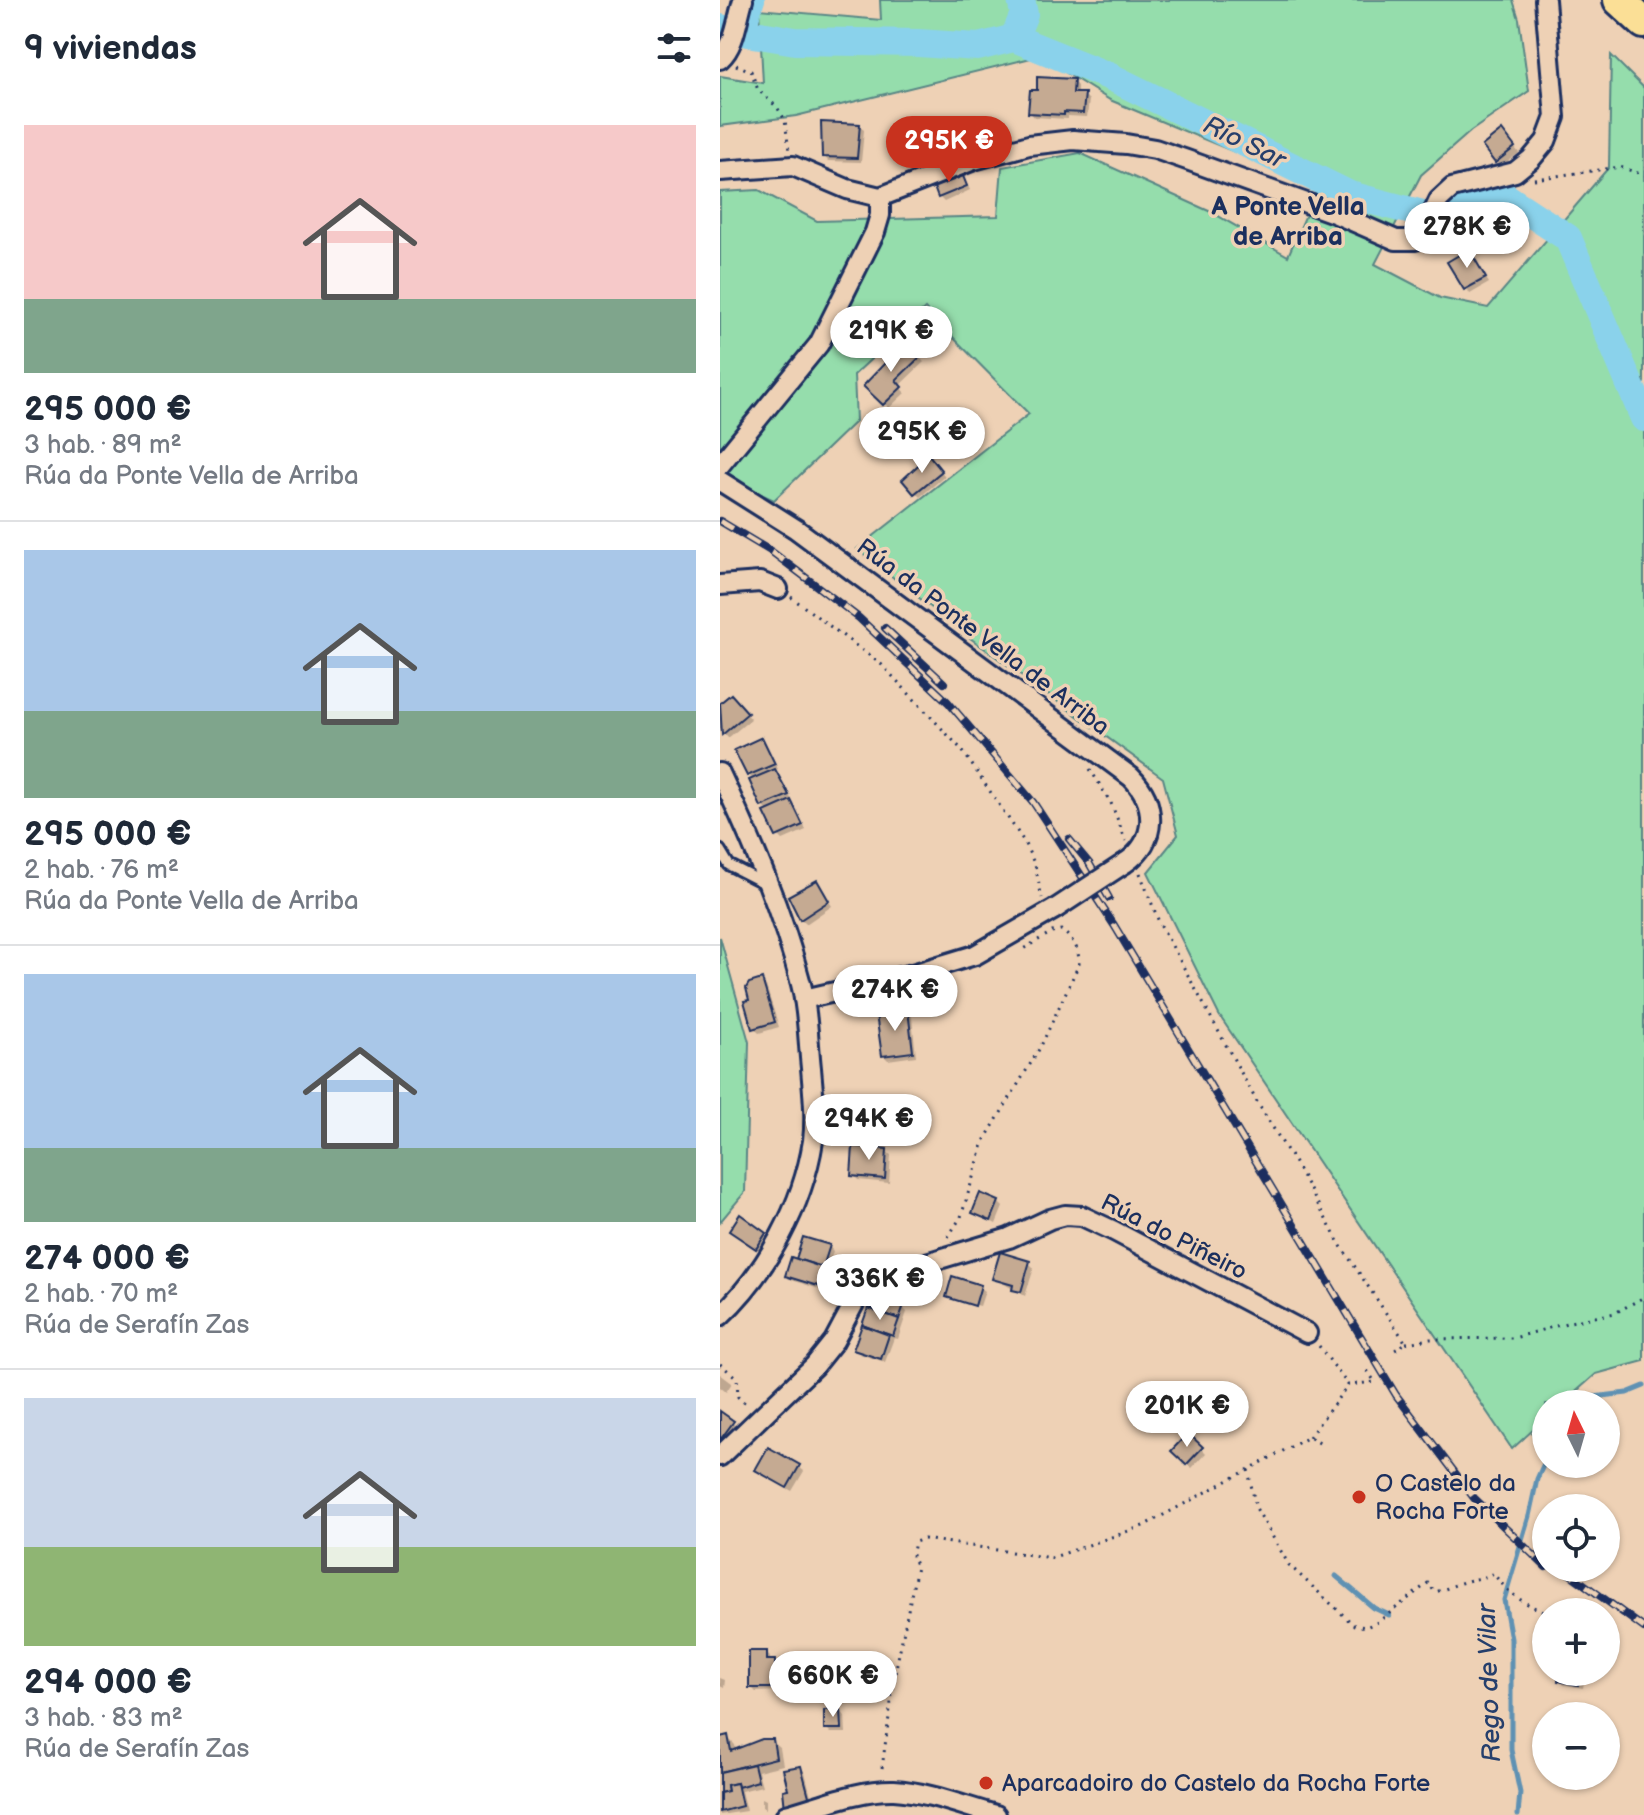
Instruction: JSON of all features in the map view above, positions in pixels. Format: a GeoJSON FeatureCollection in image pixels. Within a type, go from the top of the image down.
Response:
{"type":"FeatureCollection","features":[{"type":"Feature","properties":{"kind":"main road"},"geometry":{"type":"LineString","coordinates":[[1619,0],[1644,23]]}},
{"type":"Feature","properties":{"kind":"street"},"geometry":{"type":"LineString","coordinates":[[724,54],[743,0]]}},
{"type":"Feature","properties":{"kind":"street"},"geometry":{"type":"LineString","coordinates":[[720,171],[793,166],[847,189],[880,197],[944,171],[1014,148],[1056,141],[1100,141],[1155,149],[1334,213],[1396,240],[1416,240],[1423,234],[1439,200],[1452,188],[1515,172],[1546,141],[1555,117],[1545,0]]}},
{"type":"Feature","properties":{"kind":"street"},"geometry":{"type":"LineString","coordinates":[[720,465],[819,344],[875,232],[880,215],[880,197]]}},
{"type":"Feature","properties":{"kind":"street","name":"Rúa da Ponte Vella de Arriba"},"geometry":{"type":"LineString","coordinates":[[720,481],[796,529],[1131,777],[1146,796],[1151,808],[1151,822],[1143,846],[1129,860]]}},
{"type":"Feature","properties":{"kind":"street"},"geometry":{"type":"LineString","coordinates":[[720,585],[760,582],[778,589]]}},
{"type":"Feature","properties":{"kind":"street"},"geometry":{"type":"LineString","coordinates":[[720,773],[768,885],[804,999],[814,1117],[804,1180],[758,1273],[720,1316]]}},
{"type":"Feature","properties":{"kind":"street"},"geometry":{"type":"LineString","coordinates":[[804,999],[909,975],[975,955],[1050,913],[1129,860]]}},
{"type":"Feature","properties":{"kind":"street","name":"Rúa do Piñeiro"},"geometry":{"type":"LineString","coordinates":[[720,1456],[814,1366],[834,1341],[858,1296],[880,1277],[1009,1238],[1065,1215],[1082,1216],[1114,1231],[1307,1333]]}},
{"type":"Feature","properties":{"kind":"street"},"geometry":{"type":"LineString","coordinates":[[786,1815],[871,1792],[892,1790],[996,1815]]}},
{"type":"Feature","properties":{"kind":"lane"},"geometry":{"type":"LineString","coordinates":[[720,850],[729,865],[768,885]]}},
{"type":"Feature","properties":{"kind":"path"},"geometry":{"type":"LineString","coordinates":[[724,54],[751,71],[758,90],[777,107],[785,120],[793,166]]}},
{"type":"Feature","properties":{"kind":"path"},"geometry":{"type":"LineString","coordinates":[[1515,172],[1536,179],[1620,167],[1644,175]]}},
{"type":"Feature","properties":{"kind":"path"},"geometry":{"type":"LineString","coordinates":[[778,589],[806,605],[882,665],[962,750],[1029,852],[1050,913]]}},
{"type":"Feature","properties":{"kind":"path"},"geometry":{"type":"LineString","coordinates":[[1085,763],[1111,803],[1129,860],[1159,922],[1257,1102],[1339,1243],[1406,1343]]}},
{"type":"Feature","properties":{"kind":"path"},"geometry":{"type":"LineString","coordinates":[[932,1260],[961,1217],[984,1141],[1041,1046],[1079,964],[1079,952],[1073,940],[1061,930],[1018,951]]}},
{"type":"Feature","properties":{"kind":"path"},"geometry":{"type":"LineString","coordinates":[[1395,1350],[1406,1343],[1430,1339],[1514,1338],[1615,1313],[1644,1297]]}},
{"type":"Feature","properties":{"kind":"path"},"geometry":{"type":"LineString","coordinates":[[1307,1333],[1348,1385]]}},
{"type":"Feature","properties":{"kind":"path"},"geometry":{"type":"LineString","coordinates":[[720,1364],[737,1378],[738,1397],[748,1406],[746,1421],[750,1428]]}},
{"type":"Feature","properties":{"kind":"path"},"geometry":{"type":"LineString","coordinates":[[882,1768],[895,1673],[917,1567],[912,1556],[915,1542],[924,1539],[1051,1558],[1143,1526],[1309,1437],[1348,1385],[1375,1382],[1367,1370],[1370,1367]]}},
{"type":"Feature","properties":{"kind":"path"},"geometry":{"type":"LineString","coordinates":[[1309,1437],[1323,1445]]}},
{"type":"Feature","properties":{"kind":"path"},"geometry":{"type":"LineString","coordinates":[[1248,1470],[1256,1508],[1289,1565],[1354,1625],[1366,1627],[1378,1622],[1428,1583],[1435,1592],[1454,1588],[1466,1581],[1484,1579],[1493,1573],[1504,1589],[1532,1607]]}},
{"type":"Feature","properties":{"kind":"green space"},"geometry":{"type":"Polygon","coordinates":[[[880,0],[1513,0],[1519,19],[1529,91],[1471,131],[1421,175],[1375,264],[1440,298],[1488,308],[1609,167],[1611,55],[1644,88],[1644,1361],[1596,1374],[1578,1390],[1532,1390],[1532,1431],[1512,1449],[1219,1015],[1148,872],[1178,835],[1163,778],[970,638],[857,549],[1029,414],[925,309],[854,375],[856,421],[774,500],[720,475],[720,192],[759,190],[817,221],[998,216],[1002,167],[1080,153],[1211,212],[1288,256],[1318,187],[1110,100],[1039,56],[796,116],[720,126],[720,76],[763,83],[759,9],[881,20],[880,0]]]}},
{"type":"Feature","properties":{"kind":"green space"},"geometry":{"type":"Polygon","coordinates":[[[720,937],[749,1042],[745,1192],[720,1222],[720,937]]]}},
{"type":"Feature","properties":{"kind":"building"},"geometry":{"type":"Polygon","coordinates":[[[1037,77],[1074,79],[1073,93],[1085,93],[1083,113],[1028,113],[1030,90],[1037,90],[1037,77]]]}},
{"type":"Feature","properties":{"kind":"building"},"geometry":{"type":"Polygon","coordinates":[[[821,122],[860,124],[857,158],[822,157],[821,122]]]}},
{"type":"Feature","properties":{"kind":"building"},"geometry":{"type":"Polygon","coordinates":[[[1502,130],[1515,147],[1495,163],[1482,146],[1502,130]]]}},
{"type":"Feature","properties":{"kind":"building"},"geometry":{"type":"Polygon","coordinates":[[[961,171],[967,186],[938,198],[932,182],[961,171]]]}},
{"type":"Feature","properties":{"kind":"building"},"geometry":{"type":"Polygon","coordinates":[[[1469,249],[1486,278],[1464,290],[1447,262],[1469,249]]]}},
{"type":"Feature","properties":{"kind":"building"},"geometry":{"type":"Polygon","coordinates":[[[904,343],[921,356],[896,380],[902,387],[883,405],[863,386],[904,343]]]}},
{"type":"Feature","properties":{"kind":"building"},"geometry":{"type":"Polygon","coordinates":[[[929,455],[942,471],[914,494],[902,480],[929,455]]]}},
{"type":"Feature","properties":{"kind":"building"},"geometry":{"type":"Polygon","coordinates":[[[731,694],[748,713],[722,735],[720,703],[731,694]]]}},
{"type":"Feature","properties":{"kind":"building"},"geometry":{"type":"Polygon","coordinates":[[[762,737],[775,764],[747,776],[734,750],[762,737]]]}},
{"type":"Feature","properties":{"kind":"building"},"geometry":{"type":"Polygon","coordinates":[[[775,769],[789,795],[761,807],[749,780],[775,769]]]}},
{"type":"Feature","properties":{"kind":"building"},"geometry":{"type":"Polygon","coordinates":[[[791,800],[803,825],[776,837],[764,812],[791,800]]]}},
{"type":"Feature","properties":{"kind":"building"},"geometry":{"type":"Polygon","coordinates":[[[817,880],[829,901],[800,920],[788,896],[817,880]]]}},
{"type":"Feature","properties":{"kind":"building"},"geometry":{"type":"Polygon","coordinates":[[[762,979],[775,1022],[752,1029],[744,1001],[749,1000],[746,988],[749,983],[762,979]]]}},
{"type":"Feature","properties":{"kind":"building"},"geometry":{"type":"Polygon","coordinates":[[[908,1010],[913,1052],[882,1056],[876,1014],[908,1010]]]}},
{"type":"Feature","properties":{"kind":"building"},"geometry":{"type":"Polygon","coordinates":[[[899,1098],[901,1119],[865,1124],[862,1102],[899,1098]]]}},
{"type":"Feature","properties":{"kind":"building"},"geometry":{"type":"Polygon","coordinates":[[[853,1146],[887,1149],[885,1179],[851,1176],[853,1146]]]}},
{"type":"Feature","properties":{"kind":"building"},"geometry":{"type":"Polygon","coordinates":[[[980,1193],[999,1201],[991,1221],[972,1213],[980,1193]]]}},
{"type":"Feature","properties":{"kind":"building"},"geometry":{"type":"Polygon","coordinates":[[[740,1214],[766,1233],[756,1249],[729,1231],[740,1214]]]}},
{"type":"Feature","properties":{"kind":"building"},"geometry":{"type":"Polygon","coordinates":[[[803,1237],[830,1245],[823,1267],[796,1259],[803,1237]]]}},
{"type":"Feature","properties":{"kind":"building"},"geometry":{"type":"Polygon","coordinates":[[[1000,1252],[1030,1261],[1021,1292],[1012,1290],[1013,1285],[992,1279],[1000,1252]]]}},
{"type":"Feature","properties":{"kind":"building"},"geometry":{"type":"Polygon","coordinates":[[[791,1257],[827,1269],[821,1287],[785,1276],[791,1257]]]}},
{"type":"Feature","properties":{"kind":"building"},"geometry":{"type":"Polygon","coordinates":[[[952,1276],[981,1285],[975,1306],[946,1297],[952,1276]]]}},
{"type":"Feature","properties":{"kind":"building"},"geometry":{"type":"Polygon","coordinates":[[[876,1296],[904,1305],[899,1319],[872,1309],[876,1296]]]}},
{"type":"Feature","properties":{"kind":"building"},"geometry":{"type":"Polygon","coordinates":[[[868,1308],[899,1319],[893,1336],[862,1325],[868,1308]]]}},
{"type":"Feature","properties":{"kind":"building"},"geometry":{"type":"Polygon","coordinates":[[[862,1325],[889,1335],[881,1359],[853,1350],[862,1325]]]}},
{"type":"Feature","properties":{"kind":"building"},"geometry":{"type":"Polygon","coordinates":[[[720,1411],[734,1421],[720,1440],[720,1411]]]}},
{"type":"Feature","properties":{"kind":"building"},"geometry":{"type":"Polygon","coordinates":[[[1188,1433],[1203,1447],[1186,1465],[1171,1451],[1188,1433]]]}},
{"type":"Feature","properties":{"kind":"building"},"geometry":{"type":"Polygon","coordinates":[[[768,1447],[800,1465],[787,1488],[755,1470],[768,1447]]]}},
{"type":"Feature","properties":{"kind":"building"},"geometry":{"type":"Polygon","coordinates":[[[749,1651],[767,1651],[767,1660],[775,1660],[775,1688],[749,1688],[749,1651]]]}},
{"type":"Feature","properties":{"kind":"building"},"geometry":{"type":"Polygon","coordinates":[[[841,1709],[842,1729],[824,1729],[824,1710],[841,1709]]]}},
{"type":"Feature","properties":{"kind":"building"},"geometry":{"type":"Polygon","coordinates":[[[728,1735],[731,1751],[762,1739],[773,1739],[776,1758],[720,1772],[720,1737],[728,1735]]]}},
{"type":"Feature","properties":{"kind":"building"},"geometry":{"type":"Polygon","coordinates":[[[754,1764],[758,1781],[738,1787],[737,1783],[727,1785],[728,1791],[720,1793],[720,1772],[754,1764]]]}},
{"type":"Feature","properties":{"kind":"building"},"geometry":{"type":"Polygon","coordinates":[[[801,1766],[811,1804],[785,1809],[783,1790],[788,1789],[783,1769],[801,1766]]]}},
{"type":"Feature","properties":{"kind":"building"},"geometry":{"type":"Polygon","coordinates":[[[737,1783],[742,1806],[720,1812],[720,1793],[728,1791],[727,1785],[737,1783]]]}},
{"type":"Feature","properties":{"kind":"waterway"},"geometry":{"type":"LineString","coordinates":[[746,33],[757,0]]}},
{"type":"Feature","properties":{"kind":"waterway"},"geometry":{"type":"LineString","coordinates":[[1014,38],[1024,14],[1021,0]]}},
{"type":"Feature","properties":{"kind":"waterway","name":"Río Sar"},"geometry":{"type":"LineString","coordinates":[[720,28],[795,41],[978,47],[1014,38],[1111,77],[1350,195],[1423,214],[1437,214],[1506,197],[1568,238],[1644,418]]}},
{"type":"Feature","properties":{"kind":"waterway","name":"Rego de Vilar"},"geometry":{"type":"LineString","coordinates":[[1620,1394],[1644,1386]]}},
{"type":"Feature","properties":{"kind":"waterway","name":"Rego de Vilar"},"geometry":{"type":"LineString","coordinates":[[1518,1815],[1520,1793],[1511,1750],[1511,1639],[1504,1600],[1537,1478]]}},
{"type":"Feature","properties":{"kind":"waterway"},"geometry":{"type":"LineString","coordinates":[[1336,1576],[1374,1608],[1389,1615]]}},
{"type":"Feature","properties":{"kind":"railway"},"geometry":{"type":"LineString","coordinates":[[720,521],[772,552],[859,618],[948,702],[1033,802],[1114,925],[1396,1395],[1474,1498],[1532,1554]]}},
{"type":"Feature","properties":{"kind":"railway"},"geometry":{"type":"LineString","coordinates":[[885,628],[944,683]]}},
{"type":"Feature","properties":{"kind":"railway"},"geometry":{"type":"LineString","coordinates":[[1069,839],[1089,863],[1109,898]]}},
{"type":"Feature","properties":{"kind":"railway"},"geometry":{"type":"LineString","coordinates":[[1581,1582],[1644,1628]]}},
{"type":"Feature","properties":{"kind":"place","name":"O Castelo da Rocha Forte"},"geometry":{"type":"Point","coordinates":[1359,1497]}},
{"type":"Feature","properties":{"kind":"place","name":"Aparcadoiro do Castelo da Rocha Forte"},"geometry":{"type":"Point","coordinates":[986,1783]}},
{"type":"Feature","properties":{"kind":"district","name":"A Ponte Vella de Arriba"},"geometry":{"type":"Point","coordinates":[1288,222]}}]}
